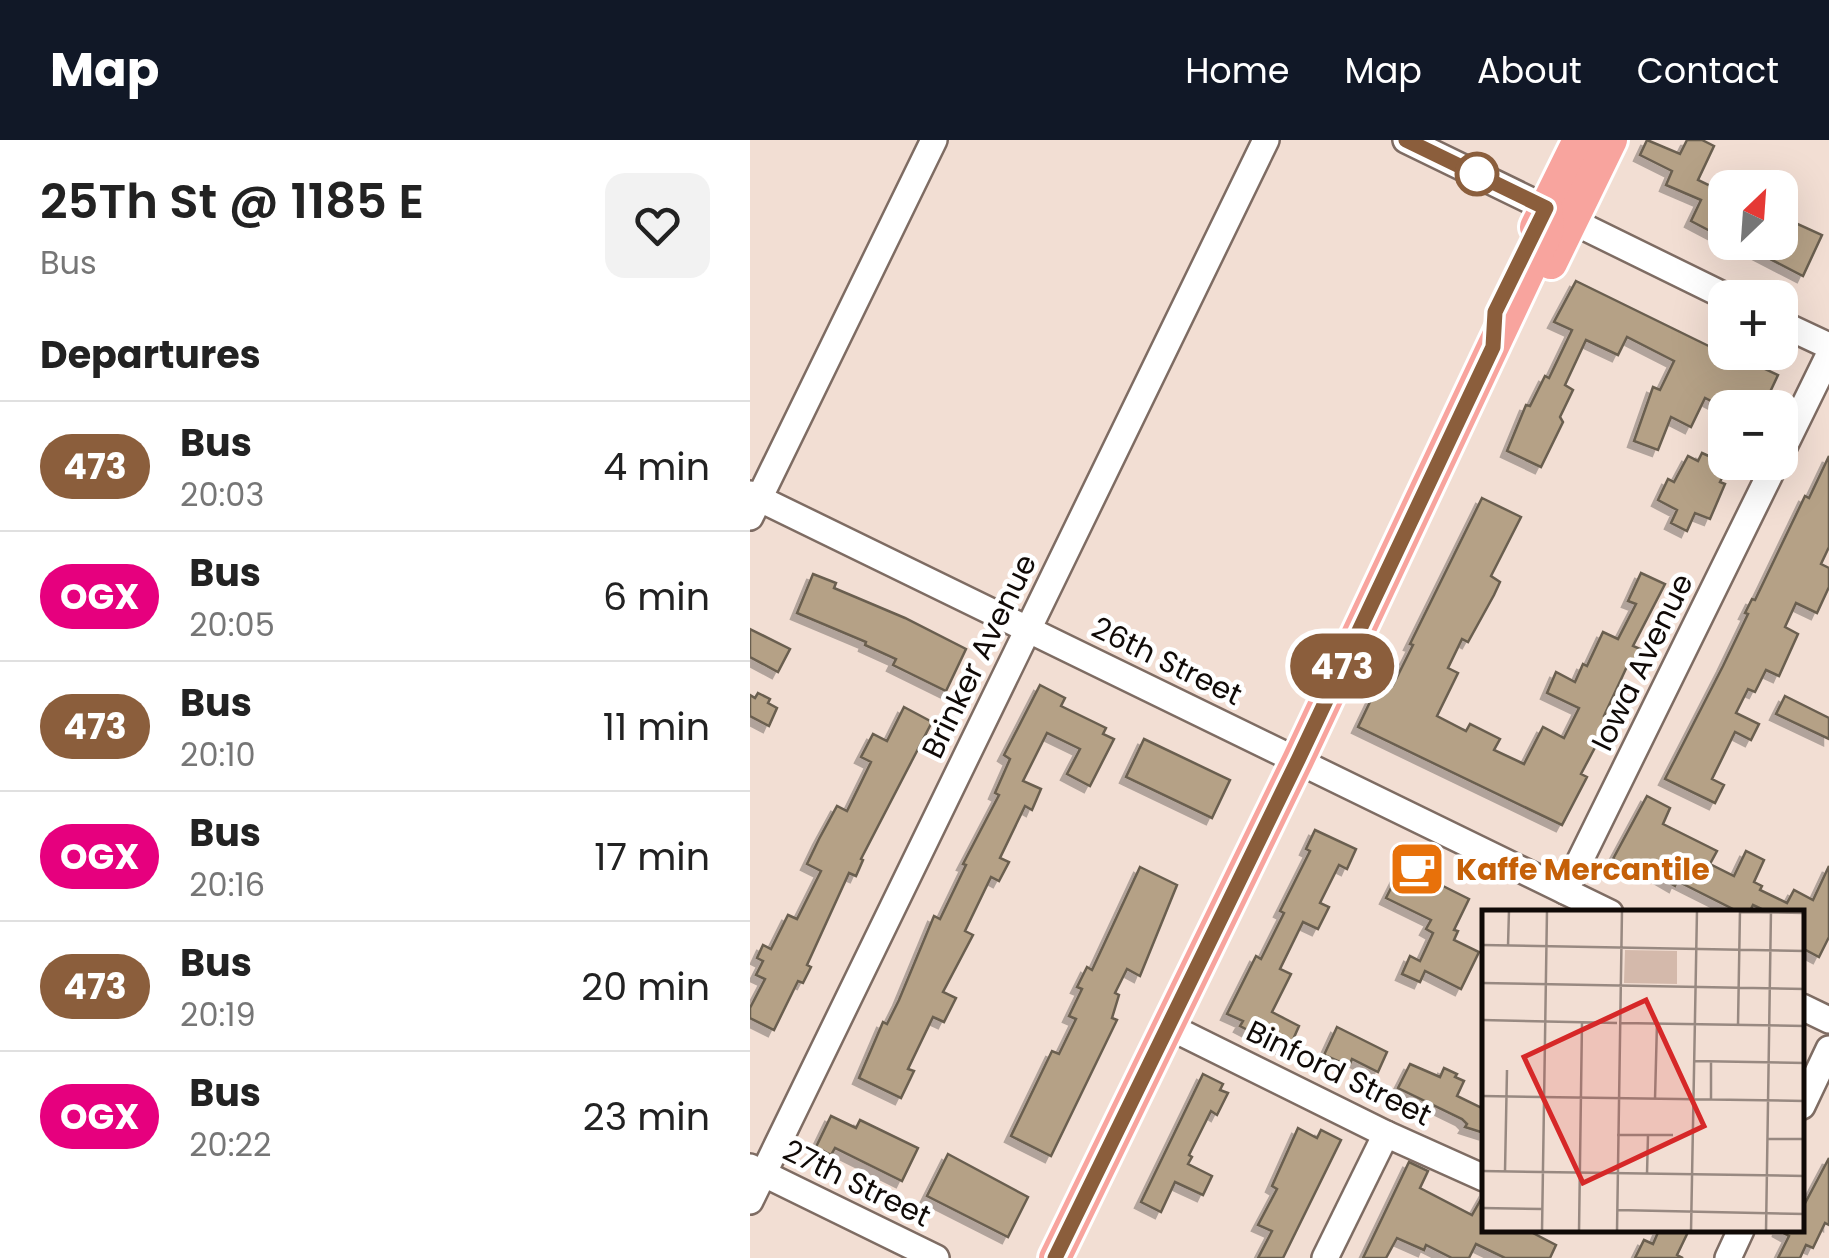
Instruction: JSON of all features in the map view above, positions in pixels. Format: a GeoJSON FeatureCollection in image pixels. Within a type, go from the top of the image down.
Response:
{"type":"FeatureCollection","features":[{"type":"Feature","properties":{"kind":"main road"},"geometry":{"type":"LineString","coordinates":[[1054,1258],[1298,760],[1493,347],[1521,325],[1559,215],[1579,140]]}},
{"type":"Feature","properties":{"kind":"main road"},"geometry":{"type":"LineString","coordinates":[[1559,215],[1596,140]]}},
{"type":"Feature","properties":{"kind":"main road"},"geometry":{"type":"LineString","coordinates":[[1559,215],[1611,140]]}},
{"type":"Feature","properties":{"kind":"street"},"geometry":{"type":"LineString","coordinates":[[753,503],[934,140]]}},
{"type":"Feature","properties":{"kind":"street","name":"Brinker Avenue"},"geometry":{"type":"LineString","coordinates":[[750,1201],[757,1170],[1028,629],[1266,140]]}},
{"type":"Feature","properties":{"kind":"street"},"geometry":{"type":"LineString","coordinates":[[1406,140],[1708,288]]}},
{"type":"Feature","properties":{"kind":"street"},"geometry":{"type":"LineString","coordinates":[[1798,331],[1829,346]]}},
{"type":"Feature","properties":{"kind":"street"},"geometry":{"type":"LineString","coordinates":[[1798,419],[1829,356]]}},
{"type":"Feature","properties":{"kind":"street","name":"Iowa Avenue"},"geometry":{"type":"LineString","coordinates":[[1565,891],[1767,480]]}},
{"type":"Feature","properties":{"kind":"street","name":"26th Street"},"geometry":{"type":"LineString","coordinates":[[753,503],[1028,629],[1604,910]]}},
{"type":"Feature","properties":{"kind":"street"},"geometry":{"type":"LineString","coordinates":[[1804,1007],[1829,1020]]}},
{"type":"Feature","properties":{"kind":"street","name":"Binford Street"},"geometry":{"type":"LineString","coordinates":[[1166,1025],[1482,1177]]}},
{"type":"Feature","properties":{"kind":"street"},"geometry":{"type":"LineString","coordinates":[[1804,1102],[1829,1049]]}},
{"type":"Feature","properties":{"kind":"street"},"geometry":{"type":"LineString","coordinates":[[1325,1258],[1386,1134]]}},
{"type":"Feature","properties":{"kind":"street","name":"27th Street"},"geometry":{"type":"LineString","coordinates":[[757,1170],[936,1258]]}},
{"type":"Feature","properties":{"kind":"street"},"geometry":{"type":"LineString","coordinates":[[1728,1258],[1740,1233]]}},
{"type":"Feature","properties":{"kind":"building"},"geometry":{"type":"Polygon","coordinates":[[[1647,140],[1680,154],[1687,140],[1702,140],[1714,146],[1698,180],[1708,185],[1708,230],[1691,221],[1701,200],[1666,185],[1672,171],[1640,155],[1647,140]]]}},
{"type":"Feature","properties":{"kind":"building"},"geometry":{"type":"Polygon","coordinates":[[[1798,224],[1822,235],[1803,276],[1772,260],[1798,260],[1798,224]]]}},
{"type":"Feature","properties":{"kind":"building"},"geometry":{"type":"Polygon","coordinates":[[[1576,281],[1708,346],[1708,370],[1767,370],[1778,375],[1771,390],[1708,390],[1708,400],[1705,398],[1691,427],[1671,417],[1658,450],[1634,441],[1653,387],[1660,390],[1674,361],[1627,337],[1618,355],[1586,340],[1565,385],[1573,390],[1560,417],[1563,422],[1541,467],[1507,451],[1526,405],[1530,406],[1545,376],[1549,378],[1572,330],[1554,322],[1576,281]]]}},
{"type":"Feature","properties":{"kind":"building"},"geometry":{"type":"Polygon","coordinates":[[[1702,453],[1708,456],[1708,480],[1725,484],[1710,519],[1695,513],[1687,531],[1671,523],[1677,510],[1658,500],[1668,479],[1674,482],[1688,456],[1698,461],[1702,453]]]}},
{"type":"Feature","properties":{"kind":"building"},"geometry":{"type":"Polygon","coordinates":[[[1829,456],[1829,547],[1821,564],[1829,568],[1829,587],[1817,613],[1796,603],[1785,627],[1798,634],[1779,676],[1766,670],[1755,692],[1748,689],[1736,713],[1759,724],[1751,740],[1735,732],[1712,779],[1724,785],[1715,803],[1665,779],[1723,666],[1752,599],[1755,600],[1805,496],[1809,498],[1829,456]]]}},
{"type":"Feature","properties":{"kind":"building"},"geometry":{"type":"Polygon","coordinates":[[[1482,498],[1521,517],[1491,576],[1500,582],[1494,595],[1468,642],[1462,639],[1448,668],[1458,673],[1437,716],[1466,731],[1470,724],[1500,739],[1494,750],[1524,764],[1543,727],[1564,738],[1579,708],[1547,693],[1556,672],[1575,682],[1603,632],[1618,639],[1636,604],[1628,601],[1641,573],[1665,584],[1633,646],[1640,649],[1634,662],[1630,660],[1604,716],[1610,719],[1581,774],[1587,777],[1562,825],[1358,727],[1381,679],[1393,685],[1482,498]]]}},
{"type":"Feature","properties":{"kind":"building"},"geometry":{"type":"Polygon","coordinates":[[[813,574],[836,583],[834,588],[966,649],[946,691],[893,665],[896,659],[865,645],[866,642],[797,613],[813,574]]]}},
{"type":"Feature","properties":{"kind":"building"},"geometry":{"type":"Polygon","coordinates":[[[750,629],[790,649],[778,672],[750,657],[750,629]]]}},
{"type":"Feature","properties":{"kind":"building"},"geometry":{"type":"Polygon","coordinates":[[[1040,685],[1065,698],[1061,706],[1106,728],[1103,734],[1114,739],[1090,786],[1067,774],[1080,749],[1047,733],[1023,781],[1041,789],[1032,810],[1025,806],[1000,858],[1009,862],[999,881],[991,877],[965,931],[973,935],[943,992],[956,998],[944,1022],[933,1017],[908,1069],[914,1071],[901,1098],[859,1078],[883,1022],[887,1024],[899,1000],[934,916],[940,919],[999,795],[995,793],[1010,759],[1004,755],[1040,685]]]}},
{"type":"Feature","properties":{"kind":"building"},"geometry":{"type":"Polygon","coordinates":[[[758,693],[777,708],[769,726],[750,716],[750,695],[755,698],[758,693]]]}},
{"type":"Feature","properties":{"kind":"building"},"geometry":{"type":"Polygon","coordinates":[[[1785,696],[1829,718],[1829,739],[1776,714],[1785,696]]]}},
{"type":"Feature","properties":{"kind":"building"},"geometry":{"type":"Polygon","coordinates":[[[904,707],[932,722],[861,859],[856,876],[849,873],[807,965],[811,967],[803,983],[798,981],[774,1030],[750,1018],[750,1008],[765,979],[756,975],[763,961],[757,958],[763,945],[771,949],[788,915],[797,919],[821,871],[807,864],[819,839],[837,806],[847,811],[871,762],[861,757],[873,734],[887,741],[904,707]]]}},
{"type":"Feature","properties":{"kind":"building"},"geometry":{"type":"Polygon","coordinates":[[[1144,739],[1230,780],[1212,818],[1126,777],[1144,739]]]}},
{"type":"Feature","properties":{"kind":"building"},"geometry":{"type":"Polygon","coordinates":[[[1647,796],[1670,808],[1663,824],[1717,851],[1710,864],[1734,876],[1746,851],[1764,860],[1754,882],[1762,886],[1760,890],[1787,903],[1794,890],[1813,900],[1829,866],[1829,937],[1819,957],[1804,949],[1804,910],[1764,910],[1753,905],[1750,910],[1735,910],[1677,881],[1675,886],[1632,861],[1629,867],[1613,859],[1647,796]]]}},
{"type":"Feature","properties":{"kind":"building"},"geometry":{"type":"Polygon","coordinates":[[[1315,830],[1356,849],[1347,869],[1339,865],[1320,903],[1329,907],[1318,929],[1303,922],[1280,969],[1291,974],[1272,1012],[1299,1026],[1288,1051],[1240,1026],[1243,1021],[1227,1014],[1256,956],[1261,959],[1284,913],[1280,911],[1310,851],[1306,849],[1315,830]]]}},
{"type":"Feature","properties":{"kind":"building"},"geometry":{"type":"Polygon","coordinates":[[[1414,855],[1434,865],[1427,878],[1469,899],[1454,930],[1458,931],[1454,940],[1479,952],[1461,989],[1425,971],[1420,982],[1402,974],[1410,956],[1420,961],[1433,933],[1426,929],[1431,920],[1386,898],[1402,866],[1407,869],[1414,855]]]}},
{"type":"Feature","properties":{"kind":"building"},"geometry":{"type":"Polygon","coordinates":[[[1140,867],[1177,885],[1140,976],[1127,969],[1115,993],[1119,995],[1112,1018],[1117,1020],[1051,1156],[1011,1136],[1052,1051],[1059,1054],[1076,1019],[1069,1016],[1082,989],[1077,987],[1087,967],[1092,970],[1140,867]]]}},
{"type":"Feature","properties":{"kind":"building"},"geometry":{"type":"Polygon","coordinates":[[[1337,1027],[1387,1052],[1378,1072],[1352,1059],[1349,1066],[1324,1055],[1337,1027]]]}},
{"type":"Feature","properties":{"kind":"building"},"geometry":{"type":"Polygon","coordinates":[[[1410,1064],[1440,1077],[1444,1068],[1457,1074],[1455,1077],[1464,1081],[1457,1096],[1482,1108],[1482,1132],[1465,1127],[1462,1119],[1398,1088],[1410,1064]]]}},
{"type":"Feature","properties":{"kind":"building"},"geometry":{"type":"Polygon","coordinates":[[[1203,1074],[1223,1084],[1220,1090],[1228,1093],[1217,1115],[1211,1111],[1189,1155],[1192,1157],[1188,1164],[1212,1176],[1203,1195],[1175,1182],[1161,1212],[1141,1202],[1203,1074]]]}},
{"type":"Feature","properties":{"kind":"building"},"geometry":{"type":"Polygon","coordinates":[[[831,1116],[856,1128],[860,1120],[918,1148],[902,1181],[835,1148],[831,1155],[816,1147],[831,1116]]]}},
{"type":"Feature","properties":{"kind":"building"},"geometry":{"type":"Polygon","coordinates":[[[1298,1128],[1317,1138],[1321,1130],[1341,1140],[1283,1258],[1258,1258],[1272,1231],[1258,1225],[1277,1189],[1272,1186],[1298,1128]]]}},
{"type":"Feature","properties":{"kind":"building"},"geometry":{"type":"Polygon","coordinates":[[[948,1154],[1028,1197],[1008,1237],[927,1196],[948,1154]]]}},
{"type":"Feature","properties":{"kind":"building"},"geometry":{"type":"Polygon","coordinates":[[[1829,1158],[1829,1225],[1825,1223],[1813,1248],[1806,1245],[1800,1258],[1778,1258],[1789,1236],[1784,1233],[1804,1233],[1804,1205],[1829,1158]]]}},
{"type":"Feature","properties":{"kind":"building"},"geometry":{"type":"Polygon","coordinates":[[[1409,1162],[1428,1171],[1420,1188],[1472,1215],[1482,1198],[1482,1233],[1533,1233],[1556,1245],[1550,1258],[1505,1258],[1476,1244],[1469,1258],[1452,1258],[1426,1245],[1424,1250],[1397,1238],[1386,1258],[1363,1258],[1409,1162]]]}},
{"type":"Feature","properties":{"kind":"building"},"geometry":{"type":"Polygon","coordinates":[[[1658,1233],[1688,1233],[1677,1255],[1683,1258],[1635,1258],[1644,1240],[1653,1244],[1658,1233]]]}},
{"type":"Feature","properties":{"kind":"bus line","name":"473"},"geometry":{"type":"LineString","coordinates":[[1055,1258],[1298,760],[1493,347],[1495,312],[1546,208],[1406,140]]}},
{"type":"Feature","properties":{"kind":"place","name":"Kaffe Mercantile"},"geometry":{"type":"Point","coordinates":[1417,869]}}]}
